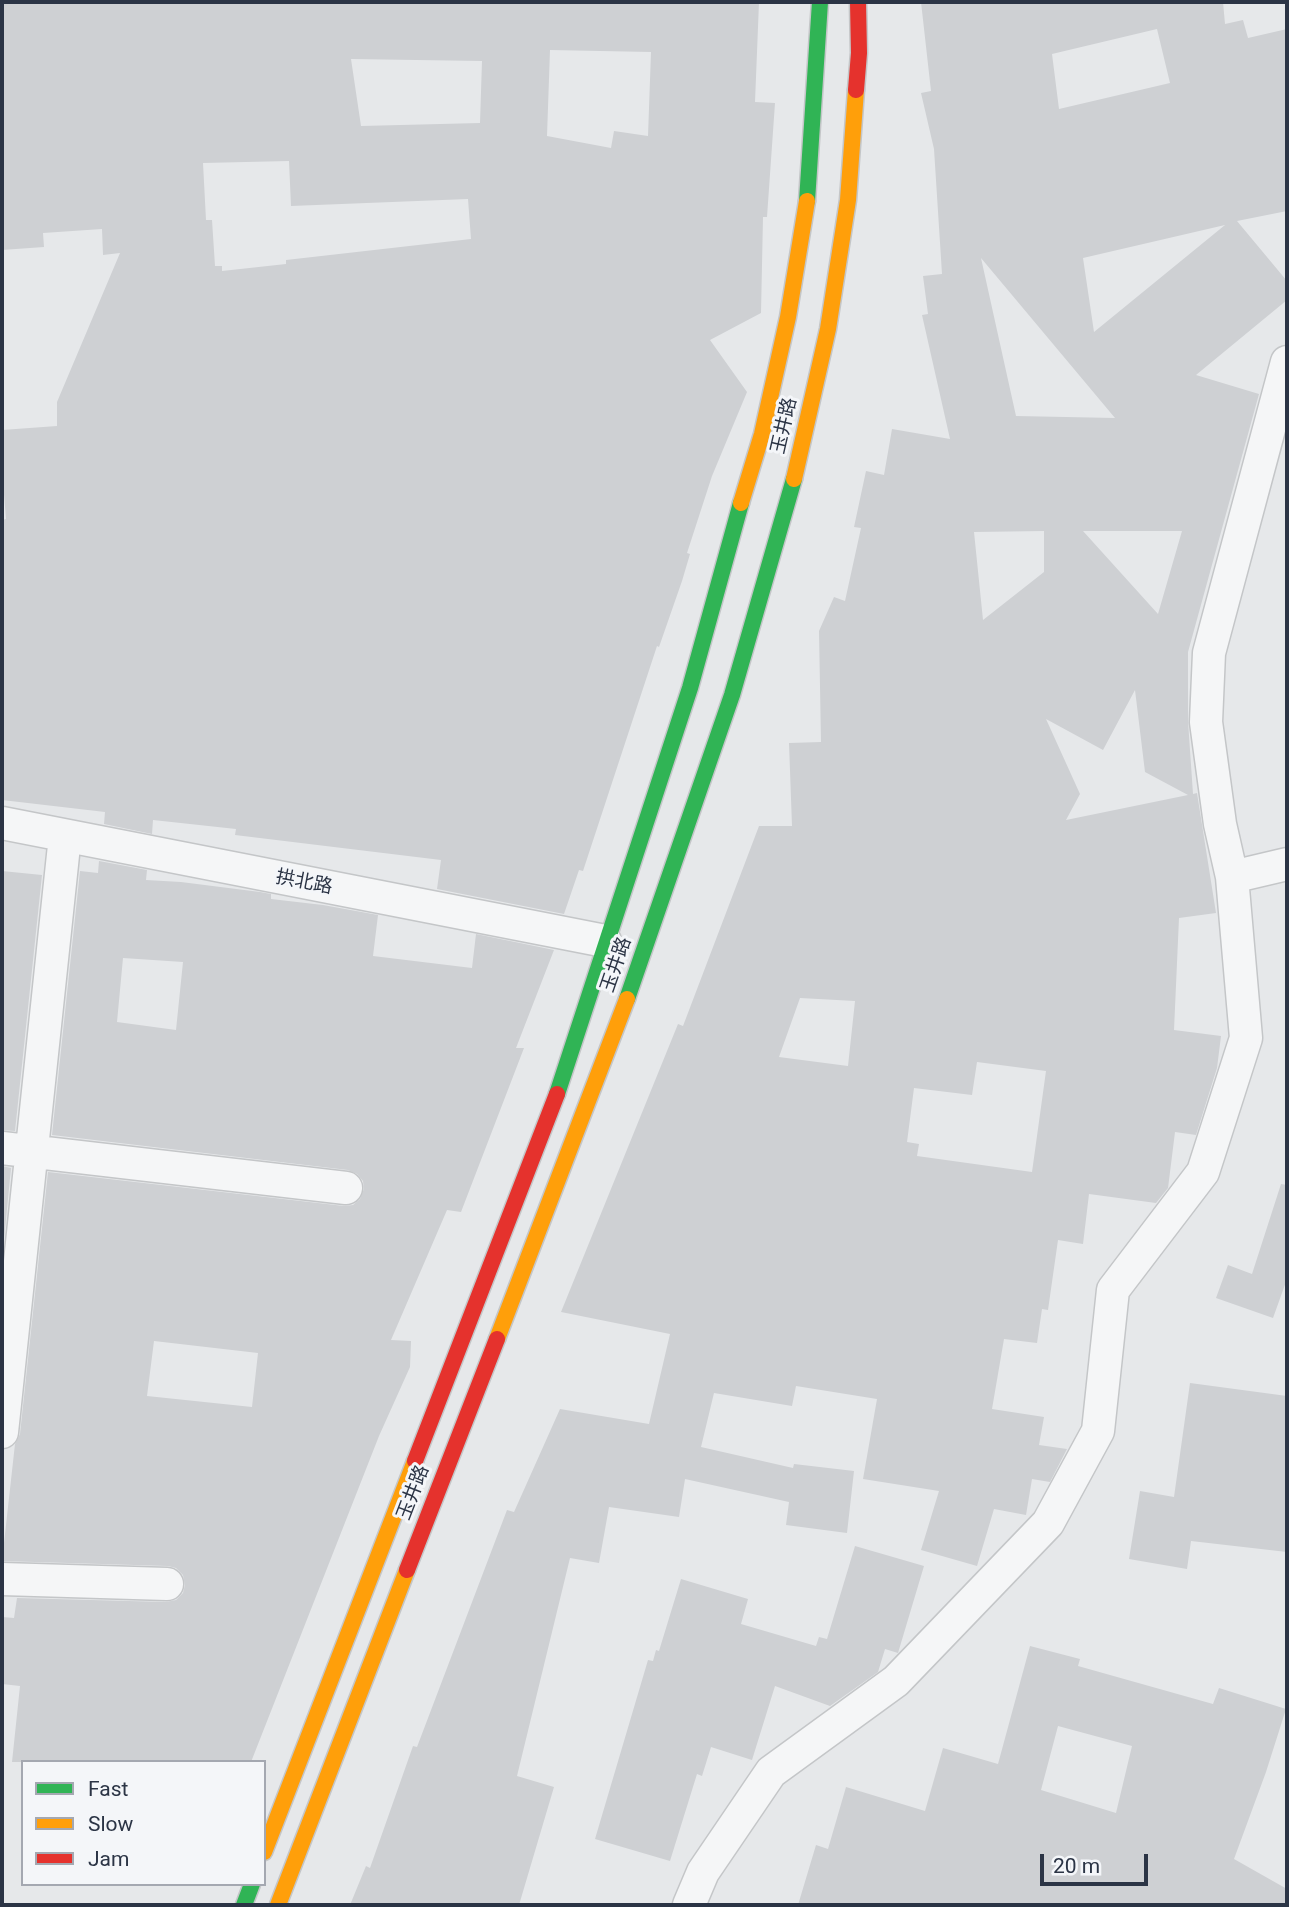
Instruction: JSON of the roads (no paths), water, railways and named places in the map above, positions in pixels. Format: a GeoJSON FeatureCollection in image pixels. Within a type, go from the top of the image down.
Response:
{"type":"FeatureCollection","features":[{"type":"Feature","properties":{"kind":"street","name":"玉井路"},"geometry":{"type":"LineString","coordinates":[[266,1847],[568,1064],[690,688],[724,558],[765,421],[788,317],[809,186],[820,2]]}},
{"type":"Feature","properties":{"kind":"street","name":"玉井路"},"geometry":{"type":"LineString","coordinates":[[278,1905],[620,1020],[732,695],[799,461],[828,329],[848,200],[859,53],[858,2]]}},
{"type":"Feature","properties":{"kind":"street"},"geometry":{"type":"LineString","coordinates":[[689,1905],[703,1872],[771,1772],[896,1681],[1048,1523],[1098,1431],[1113,1290],[1203,1172],[1246,1038],[1232,877],[1220,824],[1206,722],[1209,653],[1287,362]]}},
{"type":"Feature","properties":{"kind":"street","name":"拱北路"},"geometry":{"type":"LineString","coordinates":[[2,823],[606,941]]}},
{"type":"Feature","properties":{"kind":"street"},"geometry":{"type":"LineString","coordinates":[[2,1432],[16,1149],[65,836]]}},
{"type":"Feature","properties":{"kind":"street"},"geometry":{"type":"LineString","coordinates":[[1232,877],[1287,864]]}},
{"type":"Feature","properties":{"kind":"street"},"geometry":{"type":"LineString","coordinates":[[16,1149],[346,1188]]}},
{"type":"Feature","properties":{"kind":"street"},"geometry":{"type":"LineString","coordinates":[[2,1579],[167,1584]]}},
{"type":"Feature","properties":{"kind":"street"},"geometry":{"type":"LineString","coordinates":[[244,1905],[251,1886]]}}]}
